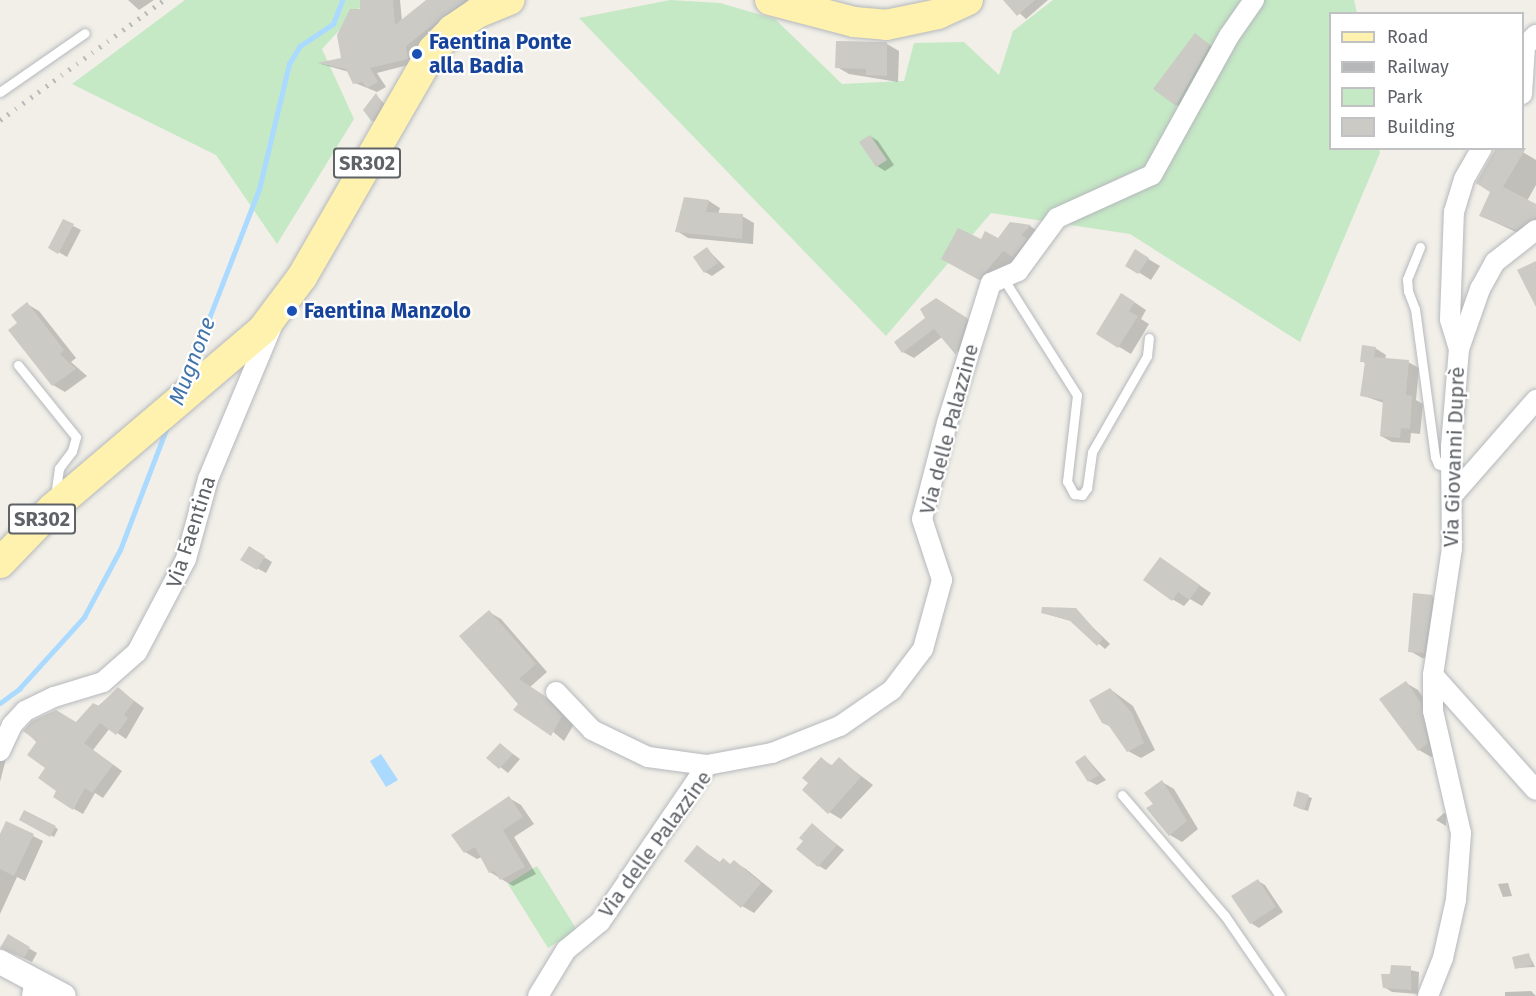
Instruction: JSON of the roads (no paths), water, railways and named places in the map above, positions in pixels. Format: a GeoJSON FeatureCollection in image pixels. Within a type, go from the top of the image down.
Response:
{"type":"FeatureCollection","features":[{"type":"Feature","properties":{"kind":"main road"},"geometry":{"type":"LineString","coordinates":[[770,0],[854,22],[886,25],[938,14],[968,0]]}},
{"type":"Feature","properties":{"kind":"main road","name":"Via Faentina"},"geometry":{"type":"LineString","coordinates":[[54,508],[175,405],[278,311],[302,277],[426,60],[452,30],[503,1]]}},
{"type":"Feature","properties":{"kind":"main road","name":"SR302"},"geometry":{"type":"LineString","coordinates":[[0,563],[54,508]]}},
{"type":"Feature","properties":{"kind":"street","name":"Via delle Palazzine"},"geometry":{"type":"LineString","coordinates":[[538,996],[566,950],[600,922],[707,765],[772,753],[840,726],[892,690],[923,649],[942,580],[922,519],[991,283],[1018,271],[1056,218],[1152,175],[1229,36],[1254,0]]}},
{"type":"Feature","properties":{"kind":"street"},"geometry":{"type":"LineString","coordinates":[[1524,62],[1525,46],[1536,34]]}},
{"type":"Feature","properties":{"kind":"street"},"geometry":{"type":"LineString","coordinates":[[1459,349],[1450,319],[1454,212],[1464,179],[1481,150]]}},
{"type":"Feature","properties":{"kind":"street","name":"Via Giovanni Duprè"},"geometry":{"type":"LineString","coordinates":[[1428,996],[1443,958],[1455,900],[1461,833],[1433,711],[1433,675],[1452,548],[1451,469],[1459,349],[1480,289],[1495,262],[1536,230]]}},
{"type":"Feature","properties":{"kind":"street","name":"Via Faentina"},"geometry":{"type":"LineString","coordinates":[[0,751],[12,725],[25,711],[54,697],[103,682],[130,659],[147,636],[186,559],[208,479],[278,311]]}},
{"type":"Feature","properties":{"kind":"street"},"geometry":{"type":"LineString","coordinates":[[1452,496],[1536,400]]}},
{"type":"Feature","properties":{"kind":"street"},"geometry":{"type":"LineString","coordinates":[[1433,675],[1536,790]]}},
{"type":"Feature","properties":{"kind":"street"},"geometry":{"type":"LineString","coordinates":[[556,692],[602,734],[648,757],[707,765]]}},
{"type":"Feature","properties":{"kind":"street"},"geometry":{"type":"LineString","coordinates":[[0,962],[33,989],[64,996]]}},
{"type":"Feature","properties":{"kind":"lane"},"geometry":{"type":"LineString","coordinates":[[0,92],[85,33]]}},
{"type":"Feature","properties":{"kind":"lane"},"geometry":{"type":"LineString","coordinates":[[1419,247],[1407,279],[1408,291],[1415,309],[1417,346],[1435,458],[1438,464],[1451,469]]}},
{"type":"Feature","properties":{"kind":"lane"},"geometry":{"type":"LineString","coordinates":[[1003,278],[1077,395],[1067,481],[1074,494],[1082,495],[1087,488],[1092,452],[1147,356],[1149,338]]}},
{"type":"Feature","properties":{"kind":"lane"},"geometry":{"type":"LineString","coordinates":[[18,365],[76,437],[72,451],[59,468],[54,508]]}},
{"type":"Feature","properties":{"kind":"lane"},"geometry":{"type":"LineString","coordinates":[[1122,795],[1225,916],[1280,996]]}},
{"type":"Feature","properties":{"kind":"water"},"geometry":{"type":"Polygon","coordinates":[[[381,754],[398,780],[386,787],[370,761],[381,754]]]}},
{"type":"Feature","properties":{"kind":"waterway","name":"Mugnone"},"geometry":{"type":"LineString","coordinates":[[185,380],[259,189],[289,64],[300,46],[333,24],[342,0]]}},
{"type":"Feature","properties":{"kind":"waterway","name":"Mugnone"},"geometry":{"type":"LineString","coordinates":[[0,703],[19,689],[84,617],[120,550],[167,427]]}},
{"type":"Feature","properties":{"kind":"railway"},"geometry":{"type":"LineString","coordinates":[[0,120],[164,0]]}},
{"type":"Feature","properties":{"kind":"place","name":"Faentina Ponte alla Badia"},"geometry":{"type":"Point","coordinates":[417,54]}},
{"type":"Feature","properties":{"kind":"place","name":"Faentina Manzolo"},"geometry":{"type":"Point","coordinates":[292,311]}}]}
